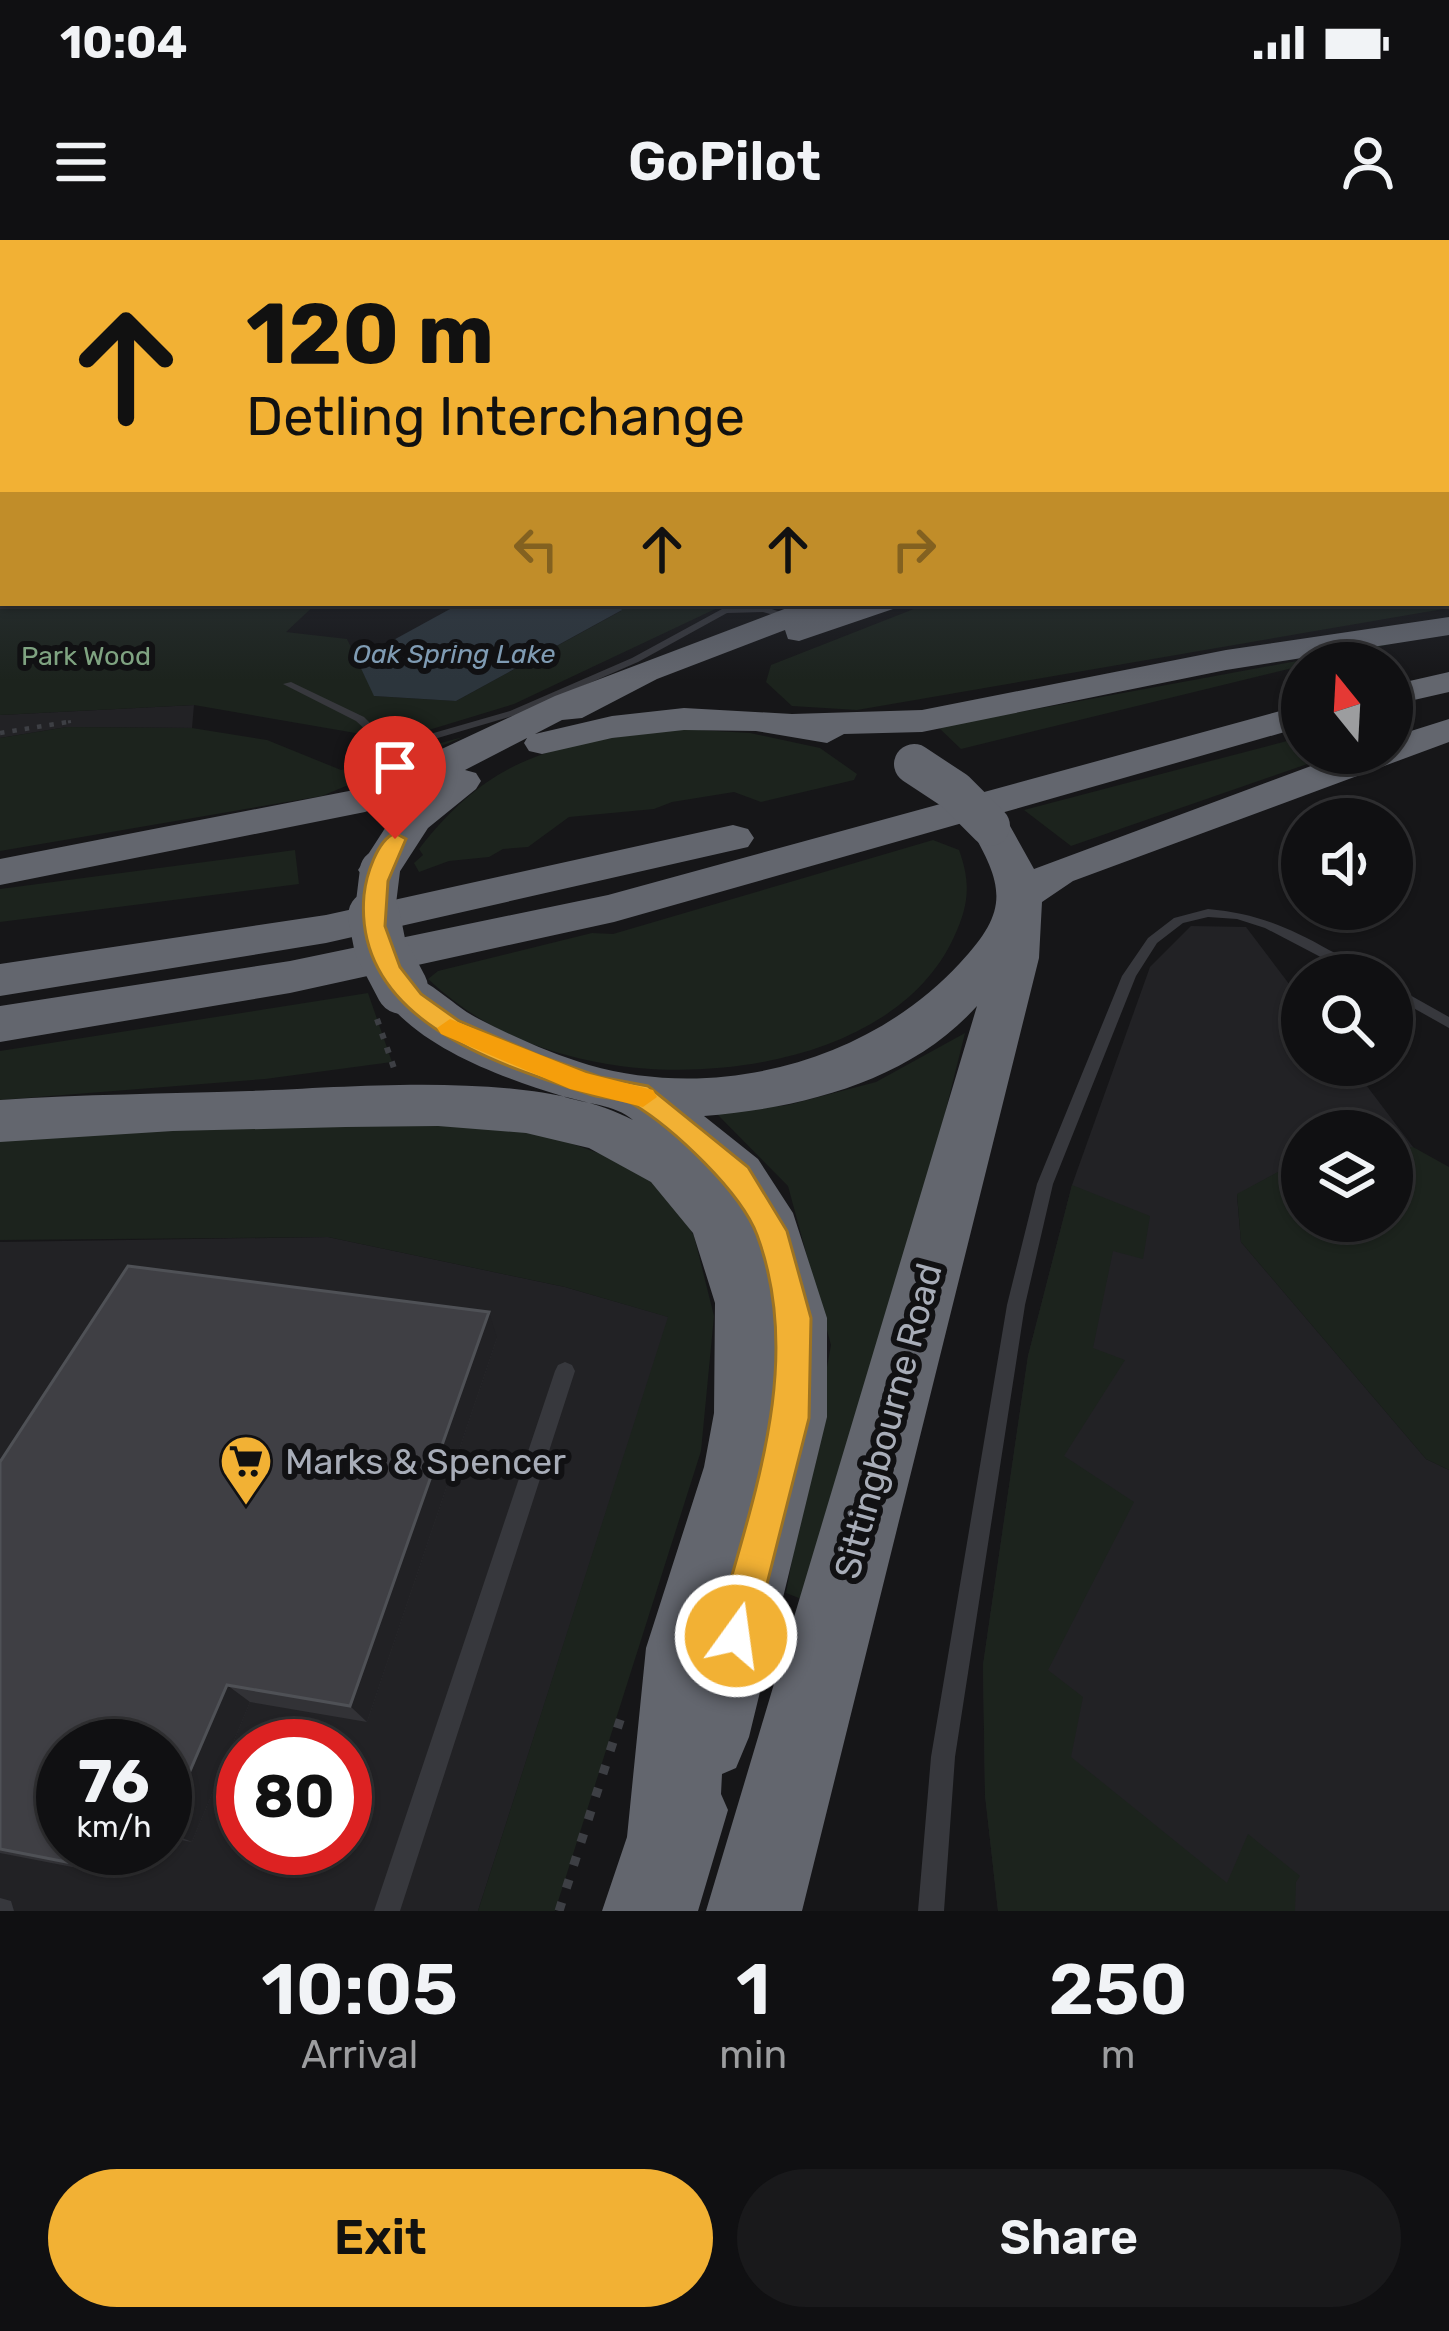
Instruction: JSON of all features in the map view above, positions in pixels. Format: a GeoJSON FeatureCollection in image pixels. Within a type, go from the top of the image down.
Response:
{"type":"FeatureCollection","features":[{"type":"Feature","properties":{"kind":"highway"},"geometry":{"type":"LineString","coordinates":[[0,872],[365,800],[419,778],[554,709],[819,606]]}},
{"type":"Feature","properties":{"kind":"highway"},"geometry":{"type":"LineString","coordinates":[[873,606],[753,650],[731,662],[719,683],[728,702],[776,723],[848,737],[914,764],[955,791],[990,826],[1012,866],[1016,914]]}},
{"type":"Feature","properties":{"kind":"highway"},"geometry":{"type":"LineString","coordinates":[[502,758],[554,740],[619,726],[680,720],[922,721],[1226,660],[1449,626]]}},
{"type":"Feature","properties":{"kind":"highway"},"geometry":{"type":"LineString","coordinates":[[1413,665],[1449,657]]}},
{"type":"Feature","properties":{"kind":"highway"},"geometry":{"type":"LineString","coordinates":[[1413,690],[1449,682]]}},
{"type":"Feature","properties":{"kind":"highway"},"geometry":{"type":"LineString","coordinates":[[599,692],[423,807],[395,839],[380,870],[373,926],[388,999],[450,1028],[609,1087],[737,1175],[771,1231],[794,1318],[790,1418],[736,1636],[650,1911]]}},
{"type":"Feature","properties":{"kind":"highway"},"geometry":{"type":"LineString","coordinates":[[0,980],[239,944],[531,887],[1281,694]]}},
{"type":"Feature","properties":{"kind":"highway"},"geometry":{"type":"LineString","coordinates":[[0,1024],[268,981],[614,908],[1281,722]]}},
{"type":"Feature","properties":{"kind":"highway"},"geometry":{"type":"LineString","coordinates":[[1413,742],[1449,730]]}},
{"type":"Feature","properties":{"kind":"highway"},"geometry":{"type":"LineString","coordinates":[[0,1120],[178,1110],[398,1078],[727,1093],[782,1086],[868,1058],[920,1030],[951,1004],[1016,914],[1058,872],[1324,774]]}},
{"type":"Feature","properties":{"kind":"highway"},"geometry":{"type":"LineString","coordinates":[[74,860],[233,844],[423,807]]}},
{"type":"Feature","properties":{"kind":"highway","name":"Sittingbourne Road"},"geometry":{"type":"LineString","coordinates":[[754,1911],[1015,958],[1016,914]]}},
{"type":"Feature","properties":{"kind":"highway"},"geometry":{"type":"LineString","coordinates":[[178,1110],[439,1103],[544,1114],[637,1143],[688,1178],[706,1199],[732,1246],[744,1288],[750,1324],[750,1412],[692,1630],[673,1842]]}},
{"type":"Feature","properties":{"kind":"lane"},"geometry":{"type":"LineString","coordinates":[[288,684],[361,719],[390,749],[512,713],[635,660],[725,611],[763,609],[788,616]]}},
{"type":"Feature","properties":{"kind":"lane"},"geometry":{"type":"LineString","coordinates":[[931,1911],[943,1757],[1016,1305],[1045,1184],[1129,976],[1160,932],[1194,914],[1220,910],[1252,916],[1325,954]]}},
{"type":"Feature","properties":{"kind":"lane"},"geometry":{"type":"LineString","coordinates":[[1413,1002],[1449,1022]]}},
{"type":"Feature","properties":{"kind":"lane"},"geometry":{"type":"LineString","coordinates":[[387,1911],[565,1371]]}},
{"type":"Feature","properties":{"kind":"path"},"geometry":{"type":"LineString","coordinates":[[0,733],[74,721]]}},
{"type":"Feature","properties":{"kind":"path"},"geometry":{"type":"LineString","coordinates":[[388,999],[392,1062]]}},
{"type":"Feature","properties":{"kind":"path"},"geometry":{"type":"LineString","coordinates":[[559,1911],[630,1694]]}},
{"type":"Feature","properties":{"kind":"shaded area"},"geometry":{"type":"Polygon","coordinates":[[[194,705],[192,728],[67,727],[0,738],[0,715],[194,705]]]}},
{"type":"Feature","properties":{"kind":"shaded area"},"geometry":{"type":"Polygon","coordinates":[[[1191,926],[1246,927],[1281,973],[1281,1086],[1367,1086],[1385,1110],[1281,1110],[1281,1171],[1237,1195],[1241,1242],[1426,1459],[1449,1470],[1449,1911],[998,1911],[985,1795],[983,1665],[1028,1356],[1072,1185],[1150,967],[1191,926]]]}},
{"type":"Feature","properties":{"kind":"shaded area"},"geometry":{"type":"Polygon","coordinates":[[[328,1237],[565,1287],[669,1317],[478,1911],[0,1911],[0,1242],[328,1237]]]}},
{"type":"Feature","properties":{"kind":"green space","name":"Park Wood"},"geometry":{"type":"Polygon","coordinates":[[[0,606],[314,606],[286,632],[347,639],[375,696],[456,701],[621,611],[618,606],[722,606],[514,704],[396,740],[194,705],[0,715],[0,606]]]}},
{"type":"Feature","properties":{"kind":"green space"},"geometry":{"type":"Polygon","coordinates":[[[921,606],[1449,606],[857,710],[792,706],[766,682],[771,665],[921,606]]]}},
{"type":"Feature","properties":{"kind":"green space"},"geometry":{"type":"Polygon","coordinates":[[[1281,664],[1281,671],[961,749],[938,727],[1281,664]]]}},
{"type":"Feature","properties":{"kind":"green space"},"geometry":{"type":"Polygon","coordinates":[[[67,727],[192,728],[267,740],[341,770],[463,737],[322,796],[0,851],[0,738],[67,727]]]}},
{"type":"Feature","properties":{"kind":"green space"},"geometry":{"type":"Polygon","coordinates":[[[681,729],[750,733],[820,748],[857,774],[854,780],[761,802],[734,792],[654,809],[569,817],[528,847],[449,861],[419,872],[414,863],[423,855],[419,849],[448,816],[505,771],[567,747],[681,729]]]}},
{"type":"Feature","properties":{"kind":"green space"},"geometry":{"type":"Polygon","coordinates":[[[1281,743],[1281,773],[1071,846],[1024,810],[1281,743]]]}},
{"type":"Feature","properties":{"kind":"green space"},"geometry":{"type":"Polygon","coordinates":[[[933,840],[959,850],[965,873],[965,904],[954,937],[928,977],[893,1009],[851,1034],[804,1052],[703,1069],[607,1064],[511,1035],[468,1011],[428,979],[438,971],[592,933],[613,934],[933,840]]]}},
{"type":"Feature","properties":{"kind":"green space"},"geometry":{"type":"Polygon","coordinates":[[[295,850],[299,884],[0,922],[0,889],[295,850]]]}},
{"type":"Feature","properties":{"kind":"green space"},"geometry":{"type":"Polygon","coordinates":[[[368,993],[392,1062],[265,1079],[0,1100],[0,1051],[368,993]]]}},
{"type":"Feature","properties":{"kind":"green space"},"geometry":{"type":"Polygon","coordinates":[[[965,1033],[910,1254],[804,1600],[786,1593],[831,1345],[788,1186],[716,1113],[788,1105],[876,1082],[965,1033]]]}},
{"type":"Feature","properties":{"kind":"green space"},"geometry":{"type":"Polygon","coordinates":[[[308,1119],[481,1124],[559,1139],[623,1162],[653,1183],[682,1214],[694,1236],[714,1316],[701,1451],[555,1911],[478,1911],[668,1317],[565,1287],[328,1237],[0,1240],[0,1137],[308,1119]]]}},
{"type":"Feature","properties":{"kind":"green space"},"geometry":{"type":"Polygon","coordinates":[[[1413,1147],[1449,1167],[1449,1470],[1426,1459],[1241,1242],[1237,1194],[1281,1170],[1281,1242],[1413,1242],[1413,1147]]]}},
{"type":"Feature","properties":{"kind":"green space"},"geometry":{"type":"Polygon","coordinates":[[[1072,1185],[1150,1216],[1143,1259],[1113,1251],[1093,1348],[1125,1360],[1064,1456],[1134,1502],[1048,1670],[1083,1697],[1071,1757],[1227,1883],[1248,1834],[1300,1876],[1295,1911],[998,1911],[985,1795],[983,1665],[1028,1356],[1072,1185]]]}},
{"type":"Feature","properties":{"kind":"water","name":"Oak Spring Lake"},"geometry":{"type":"Polygon","coordinates":[[[456,606],[619,606],[622,610],[456,701],[374,696],[357,660],[456,606]]]}},
{"type":"Feature","properties":{"kind":"building","name":"Marks & Spencer"},"geometry":{"type":"Polygon","coordinates":[[[128,1266],[489,1312],[350,1706],[227,1685],[192,1766],[192,1719],[36,1719],[36,1856],[0,1849],[0,1462],[128,1266]]]}},
{"type":"Feature","properties":{"kind":"slow traffic"},"geometry":{"type":"LineString","coordinates":[[450,1028],[580,1082],[643,1097]]}},
{"type":"Feature","properties":{"kind":"place","name":"Marks & Spencer"},"geometry":{"type":"Point","coordinates":[246,1507]}},
{"type":"Feature","properties":{"kind":"route"},"geometry":{"type":"LineString","coordinates":[[395,839],[376,881],[373,926],[388,969],[412,1000],[450,1028],[531,1063],[580,1082],[638,1093],[737,1175],[771,1231],[794,1318],[790,1418],[736,1636]]}}]}
